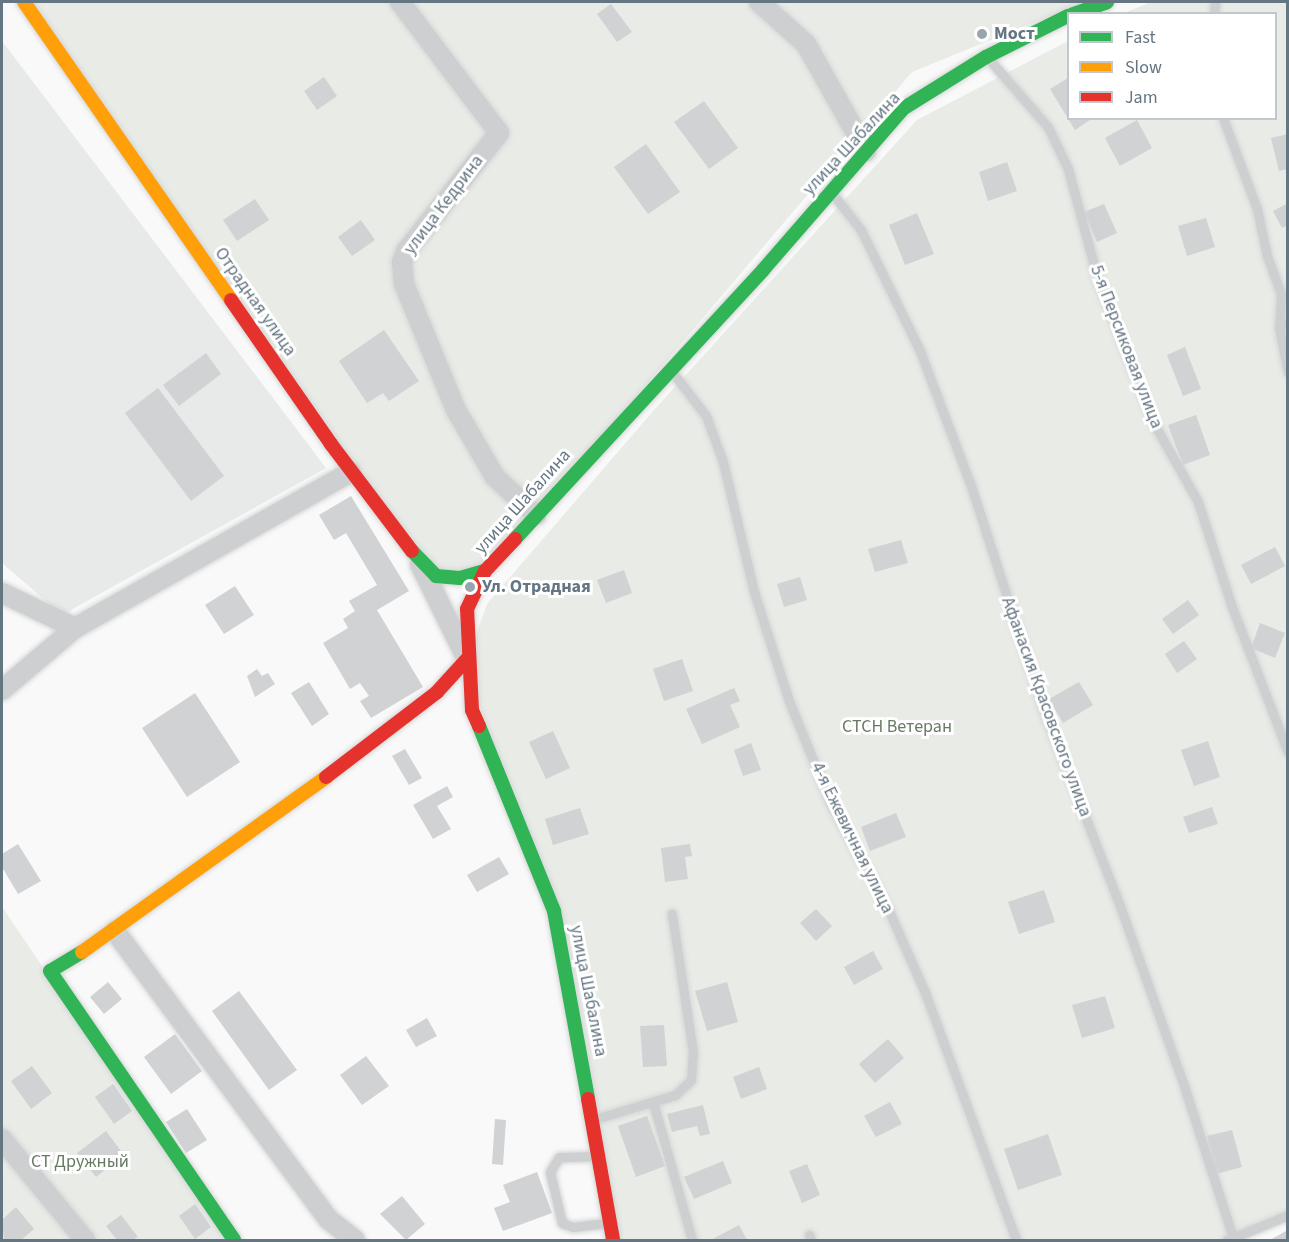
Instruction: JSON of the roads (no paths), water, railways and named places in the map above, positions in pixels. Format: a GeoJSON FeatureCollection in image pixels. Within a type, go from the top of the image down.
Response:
{"type":"FeatureCollection","features":[{"type":"Feature","properties":{"kind":"main road","name":"Отрадная улица"},"geometry":{"type":"LineString","coordinates":[[24,2],[351,472],[418,559],[436,576],[460,578],[486,571]]}},
{"type":"Feature","properties":{"kind":"main road"},"geometry":{"type":"LineString","coordinates":[[1079,12],[1107,2]]}},
{"type":"Feature","properties":{"kind":"main road","name":"улица Шабалина"},"geometry":{"type":"LineString","coordinates":[[613,1240],[554,911],[472,710],[467,659],[467,609],[486,571],[763,270],[904,108],[986,57],[1067,16]]}},
{"type":"Feature","properties":{"kind":"main road"},"geometry":{"type":"LineString","coordinates":[[234,1240],[50,970],[115,931],[428,699],[467,659]]}},
{"type":"Feature","properties":{"kind":"street","name":"улица Кедрина"},"geometry":{"type":"LineString","coordinates":[[400,2],[499,132],[406,251],[402,262],[404,284],[456,410],[495,477],[536,515]]}},
{"type":"Feature","properties":{"kind":"street"},"geometry":{"type":"LineString","coordinates":[[759,2],[806,44],[866,151]]}},
{"type":"Feature","properties":{"kind":"street"},"geometry":{"type":"LineString","coordinates":[[2,690],[75,628],[351,472]]}},
{"type":"Feature","properties":{"kind":"street"},"geometry":{"type":"LineString","coordinates":[[418,559],[467,659]]}},
{"type":"Feature","properties":{"kind":"street"},"geometry":{"type":"LineString","coordinates":[[2,593],[75,628]]}},
{"type":"Feature","properties":{"kind":"street"},"geometry":{"type":"LineString","coordinates":[[115,931],[328,1219],[355,1240]]}},
{"type":"Feature","properties":{"kind":"street"},"geometry":{"type":"LineString","coordinates":[[2,1139],[86,1240]]}},
{"type":"Feature","properties":{"kind":"lane","name":"5-я Персиковая улица"},"geometry":{"type":"LineString","coordinates":[[986,57],[1048,127],[1068,169],[1098,280],[1153,422],[1198,502],[1232,607],[1287,752]]}},
{"type":"Feature","properties":{"kind":"lane"},"geometry":{"type":"LineString","coordinates":[[1224,120],[1257,209],[1267,256],[1281,294],[1287,372]]}},
{"type":"Feature","properties":{"kind":"lane","name":"Афанасия Красовского улица"},"geometry":{"type":"LineString","coordinates":[[830,191],[861,230],[920,351],[970,483],[1044,711],[1120,906],[1185,1089],[1230,1239]]}},
{"type":"Feature","properties":{"kind":"lane","name":"4-я Ежевичная улица"},"geometry":{"type":"LineString","coordinates":[[670,369],[705,416],[723,462],[754,592],[789,701],[830,802],[889,911],[926,995],[1016,1240]]}},
{"type":"Feature","properties":{"kind":"lane"},"geometry":{"type":"LineString","coordinates":[[593,1119],[675,1095],[691,1080],[693,1052],[672,914]]}},
{"type":"Feature","properties":{"kind":"lane"},"geometry":{"type":"LineString","coordinates":[[653,1102],[692,1240]]}},
{"type":"Feature","properties":{"kind":"lane"},"geometry":{"type":"LineString","coordinates":[[597,1156],[559,1157],[550,1172],[562,1222],[573,1227],[609,1222]]}},
{"type":"Feature","properties":{"kind":"lane"},"geometry":{"type":"LineString","coordinates":[[1230,1239],[1287,1215]]}},
{"type":"Feature","properties":{"kind":"place","name":"Мост"},"geometry":{"type":"Point","coordinates":[982,34]}},
{"type":"Feature","properties":{"kind":"place","name":"Ул. Отрадная"},"geometry":{"type":"Point","coordinates":[470,587]}},
{"type":"Feature","properties":{"kind":"park label","name":"СТСН Ветеран"},"geometry":{"type":"Point","coordinates":[897,727]}},
{"type":"Feature","properties":{"kind":"park label","name":"СТ Дружный"},"geometry":{"type":"Point","coordinates":[80,1162]}}]}
